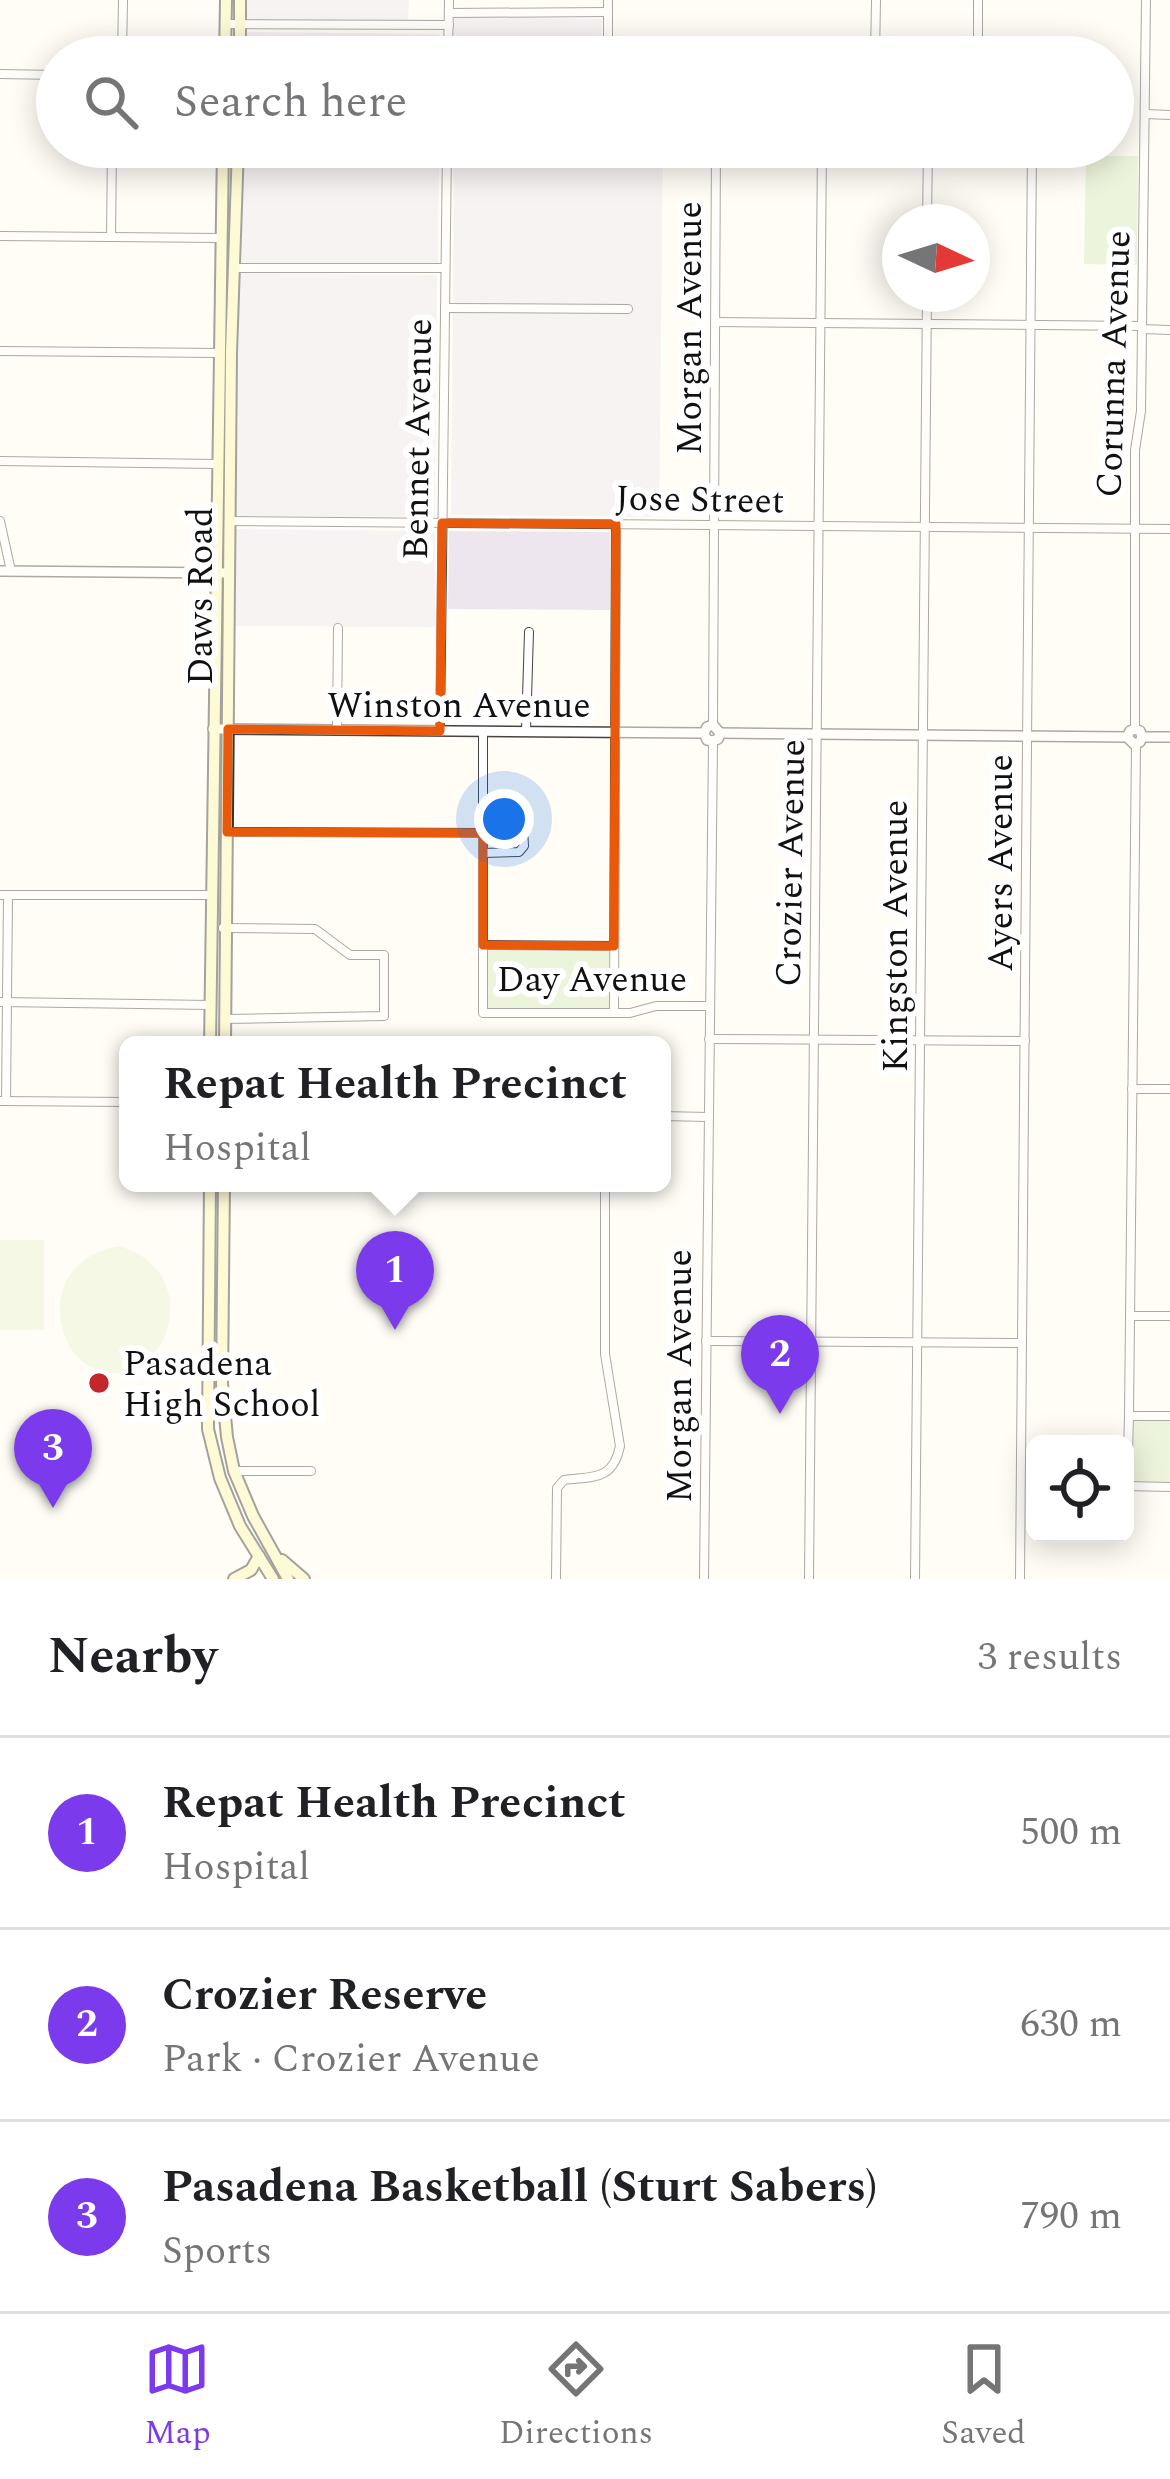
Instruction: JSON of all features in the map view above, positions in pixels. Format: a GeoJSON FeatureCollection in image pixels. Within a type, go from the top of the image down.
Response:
{"type":"FeatureCollection","features":[{"type":"Feature","properties":{"kind":"main road"},"geometry":{"type":"LineString","coordinates":[[226,0],[226,36]]}},
{"type":"Feature","properties":{"kind":"main road"},"geometry":{"type":"LineString","coordinates":[[240,0],[240,36]]}},
{"type":"Feature","properties":{"kind":"main road","name":"Daws Road"},"geometry":{"type":"LineString","coordinates":[[210,1036],[213,729],[229,521],[223,168]]}},
{"type":"Feature","properties":{"kind":"main road","name":"Daws Road"},"geometry":{"type":"LineString","coordinates":[[225,1036],[229,729],[217,464],[237,168]]}},
{"type":"Feature","properties":{"kind":"main road"},"geometry":{"type":"LineString","coordinates":[[210,1192],[208,1429],[220,1478],[240,1526],[289,1579]]}},
{"type":"Feature","properties":{"kind":"main road"},"geometry":{"type":"LineString","coordinates":[[224,1192],[222,1392],[234,1471],[273,1579]]}},
{"type":"Feature","properties":{"kind":"main road"},"geometry":{"type":"LineString","coordinates":[[209,1238],[224,1230]]}},
{"type":"Feature","properties":{"kind":"main road"},"geometry":{"type":"LineString","coordinates":[[209,1238],[224,1244]]}},
{"type":"Feature","properties":{"kind":"main road"},"geometry":{"type":"LineString","coordinates":[[209,1291],[223,1307]]}},
{"type":"Feature","properties":{"kind":"main road"},"geometry":{"type":"LineString","coordinates":[[208,1361],[214,1311],[223,1307]]}},
{"type":"Feature","properties":{"kind":"main road"},"geometry":{"type":"LineString","coordinates":[[220,1478],[226,1474],[230,1452]]}},
{"type":"Feature","properties":{"kind":"main road"},"geometry":{"type":"LineString","coordinates":[[235,1579],[251,1570],[265,1553]]}},
{"type":"Feature","properties":{"kind":"main road"},"geometry":{"type":"LineString","coordinates":[[265,1553],[304,1579]]}},
{"type":"Feature","properties":{"kind":"street"},"geometry":{"type":"LineString","coordinates":[[122,36],[123,0]]}},
{"type":"Feature","properties":{"kind":"street"},"geometry":{"type":"LineString","coordinates":[[449,0],[449,36]]}},
{"type":"Feature","properties":{"kind":"street"},"geometry":{"type":"LineString","coordinates":[[608,0],[608,36]]}},
{"type":"Feature","properties":{"kind":"street"},"geometry":{"type":"LineString","coordinates":[[875,36],[876,0]]}},
{"type":"Feature","properties":{"kind":"street"},"geometry":{"type":"LineString","coordinates":[[978,0],[978,36]]}},
{"type":"Feature","properties":{"kind":"street","name":"Corunna Avenue"},"geometry":{"type":"LineString","coordinates":[[1128,1435],[1135,529],[1136,450],[1142,411],[1146,0]]}},
{"type":"Feature","properties":{"kind":"street"},"geometry":{"type":"LineString","coordinates":[[449,13],[608,12]]}},
{"type":"Feature","properties":{"kind":"street"},"geometry":{"type":"LineString","coordinates":[[226,24],[449,25]]}},
{"type":"Feature","properties":{"kind":"street"},"geometry":{"type":"LineString","coordinates":[[0,74],[36,75]]}},
{"type":"Feature","properties":{"kind":"street"},"geometry":{"type":"LineString","coordinates":[[1145,114],[1170,115]]}},
{"type":"Feature","properties":{"kind":"street"},"geometry":{"type":"LineString","coordinates":[[111,237],[112,168]]}},
{"type":"Feature","properties":{"kind":"street","name":"Bennet Avenue"},"geometry":{"type":"LineString","coordinates":[[440,731],[447,168]]}},
{"type":"Feature","properties":{"kind":"street","name":"Morgan Avenue"},"geometry":{"type":"LineString","coordinates":[[704,1579],[716,168]]}},
{"type":"Feature","properties":{"kind":"street","name":"Crozier Avenue"},"geometry":{"type":"LineString","coordinates":[[809,1579],[822,168]]}},
{"type":"Feature","properties":{"kind":"street"},"geometry":{"type":"LineString","coordinates":[[927,204],[928,168]]}},
{"type":"Feature","properties":{"kind":"street","name":"Ayers Avenue"},"geometry":{"type":"LineString","coordinates":[[1020,1579],[1032,168]]}},
{"type":"Feature","properties":{"kind":"street"},"geometry":{"type":"LineString","coordinates":[[0,236],[221,238]]}},
{"type":"Feature","properties":{"kind":"street"},"geometry":{"type":"LineString","coordinates":[[233,268],[446,268]]}},
{"type":"Feature","properties":{"kind":"street"},"geometry":{"type":"LineString","coordinates":[[445,308],[628,309]]}},
{"type":"Feature","properties":{"kind":"street","name":"Kingston Avenue"},"geometry":{"type":"LineString","coordinates":[[916,1579],[926,312]]}},
{"type":"Feature","properties":{"kind":"street"},"geometry":{"type":"LineString","coordinates":[[715,322],[1170,330]]}},
{"type":"Feature","properties":{"kind":"street"},"geometry":{"type":"LineString","coordinates":[[0,351],[225,353]]}},
{"type":"Feature","properties":{"kind":"street"},"geometry":{"type":"LineString","coordinates":[[0,461],[217,464]]}},
{"type":"Feature","properties":{"kind":"street"},"geometry":{"type":"LineString","coordinates":[[0,520],[5,571],[222,572]]}},
{"type":"Feature","properties":{"kind":"street","name":"Jose Street"},"geometry":{"type":"LineString","coordinates":[[229,521],[1170,530]]}},
{"type":"Feature","properties":{"kind":"street"},"geometry":{"type":"LineString","coordinates":[[614,1013],[616,524]]}},
{"type":"Feature","properties":{"kind":"street"},"geometry":{"type":"LineString","coordinates":[[337,730],[338,628]]}},
{"type":"Feature","properties":{"kind":"street"},"geometry":{"type":"LineString","coordinates":[[526,731],[529,632]]}},
{"type":"Feature","properties":{"kind":"street","name":"Winston Avenue"},"geometry":{"type":"LineString","coordinates":[[213,729],[1170,737]]}},
{"type":"Feature","properties":{"kind":"street","name":"Day Avenue"},"geometry":{"type":"LineString","coordinates":[[484,731],[483,1013],[630,1013],[656,1006],[709,1006]]}},
{"type":"Feature","properties":{"kind":"street"},"geometry":{"type":"LineString","coordinates":[[227,832],[524,828],[524,846],[519,852],[483,853]]}},
{"type":"Feature","properties":{"kind":"street"},"geometry":{"type":"LineString","coordinates":[[119,1102],[3,1101],[4,896],[212,895]]}},
{"type":"Feature","properties":{"kind":"street"},"geometry":{"type":"LineString","coordinates":[[211,928],[315,929],[350,955],[384,955],[384,1016],[226,1019]]}},
{"type":"Feature","properties":{"kind":"street"},"geometry":{"type":"LineString","coordinates":[[483,945],[614,946]]}},
{"type":"Feature","properties":{"kind":"street"},"geometry":{"type":"LineString","coordinates":[[4,1002],[211,1005]]}},
{"type":"Feature","properties":{"kind":"street"},"geometry":{"type":"LineString","coordinates":[[709,1039],[1025,1041]]}},
{"type":"Feature","properties":{"kind":"street"},"geometry":{"type":"LineString","coordinates":[[1132,1089],[1170,1089]]}},
{"type":"Feature","properties":{"kind":"street"},"geometry":{"type":"LineString","coordinates":[[671,1116],[707,1117]]}},
{"type":"Feature","properties":{"kind":"street"},"geometry":{"type":"LineString","coordinates":[[556,1579],[557,1488],[564,1480],[594,1478],[611,1468],[620,1445],[604,1354],[605,1192]]}},
{"type":"Feature","properties":{"kind":"street"},"geometry":{"type":"LineString","coordinates":[[1130,1316],[1170,1316]]}},
{"type":"Feature","properties":{"kind":"street"},"geometry":{"type":"LineString","coordinates":[[706,1341],[1022,1343]]}},
{"type":"Feature","properties":{"kind":"street"},"geometry":{"type":"LineString","coordinates":[[1129,1416],[1170,1416]]}},
{"type":"Feature","properties":{"kind":"street"},"geometry":{"type":"LineString","coordinates":[[234,1471],[311,1471]]}},
{"type":"Feature","properties":{"kind":"street"},"geometry":{"type":"LineString","coordinates":[[1134,1486],[1170,1486]]}},
{"type":"Feature","properties":{"kind":"highlighted area"},"geometry":{"type":"Polygon","coordinates":[[[442,523],[616,524],[614,946],[483,945],[483,833],[227,832],[228,729],[440,731],[442,523]]]}},
{"type":"Feature","properties":{"kind":"shaded area"},"geometry":{"type":"Polygon","coordinates":[[[243,0],[409,0],[408,22],[243,20],[243,0]]]}},
{"type":"Feature","properties":{"kind":"shaded area"},"geometry":{"type":"Polygon","coordinates":[[[454,17],[602,19],[602,36],[454,36],[454,17]]]}},
{"type":"Feature","properties":{"kind":"shaded area"},"geometry":{"type":"Polygon","coordinates":[[[245,32],[439,34],[439,36],[245,36],[245,32]]]}},
{"type":"Feature","properties":{"kind":"shaded area"},"geometry":{"type":"Polygon","coordinates":[[[242,168],[439,168],[438,265],[242,264],[242,168]]]}},
{"type":"Feature","properties":{"kind":"shaded area"},"geometry":{"type":"Polygon","coordinates":[[[454,168],[663,168],[659,517],[451,515],[454,168]]]}},
{"type":"Feature","properties":{"kind":"shaded area"},"geometry":{"type":"Polygon","coordinates":[[[238,273],[437,275],[435,517],[235,516],[238,273]]]}},
{"type":"Feature","properties":{"kind":"shaded area"},"geometry":{"type":"Polygon","coordinates":[[[234,529],[435,531],[435,627],[233,626],[234,529]]]}},
{"type":"Feature","properties":{"kind":"shaded area"},"geometry":{"type":"Polygon","coordinates":[[[449,531],[610,532],[610,610],[448,609],[449,531]]]}},
{"type":"Feature","properties":{"kind":"green space"},"geometry":{"type":"Polygon","coordinates":[[[1134,156],[1138,156],[1137,265],[1084,264],[1086,168],[1134,168],[1134,156]]]}},
{"type":"Feature","properties":{"kind":"green space"},"geometry":{"type":"Polygon","coordinates":[[[488,951],[609,951],[609,1009],[487,1009],[488,951]]]}},
{"type":"Feature","properties":{"kind":"green space"},"geometry":{"type":"Polygon","coordinates":[[[0,1240],[44,1240],[44,1330],[0,1330],[0,1240]]]}},
{"type":"Feature","properties":{"kind":"green space"},"geometry":{"type":"Polygon","coordinates":[[[118,1246],[147,1260],[163,1280],[170,1304],[168,1328],[158,1349],[141,1366],[120,1373],[95,1369],[78,1357],[66,1340],[60,1311],[71,1273],[91,1256],[118,1246]]]}},
{"type":"Feature","properties":{"kind":"green space"},"geometry":{"type":"Polygon","coordinates":[[[1129,1416],[1170,1416],[1170,1487],[1134,1486],[1134,1435],[1128,1435],[1129,1416]]]}},
{"type":"Feature","properties":{"kind":"place","name":"Repat Health Precinct"},"geometry":{"type":"Point","coordinates":[395,1330]}},
{"type":"Feature","properties":{"kind":"place","name":"Pasadena High School"},"geometry":{"type":"Point","coordinates":[99,1383]}},
{"type":"Feature","properties":{"kind":"place","name":"Crozier Reserve"},"geometry":{"type":"Point","coordinates":[780,1414]}},
{"type":"Feature","properties":{"kind":"place","name":"Pasadena Basketball (Sturt Sabers)"},"geometry":{"type":"Point","coordinates":[53,1508]}}]}
